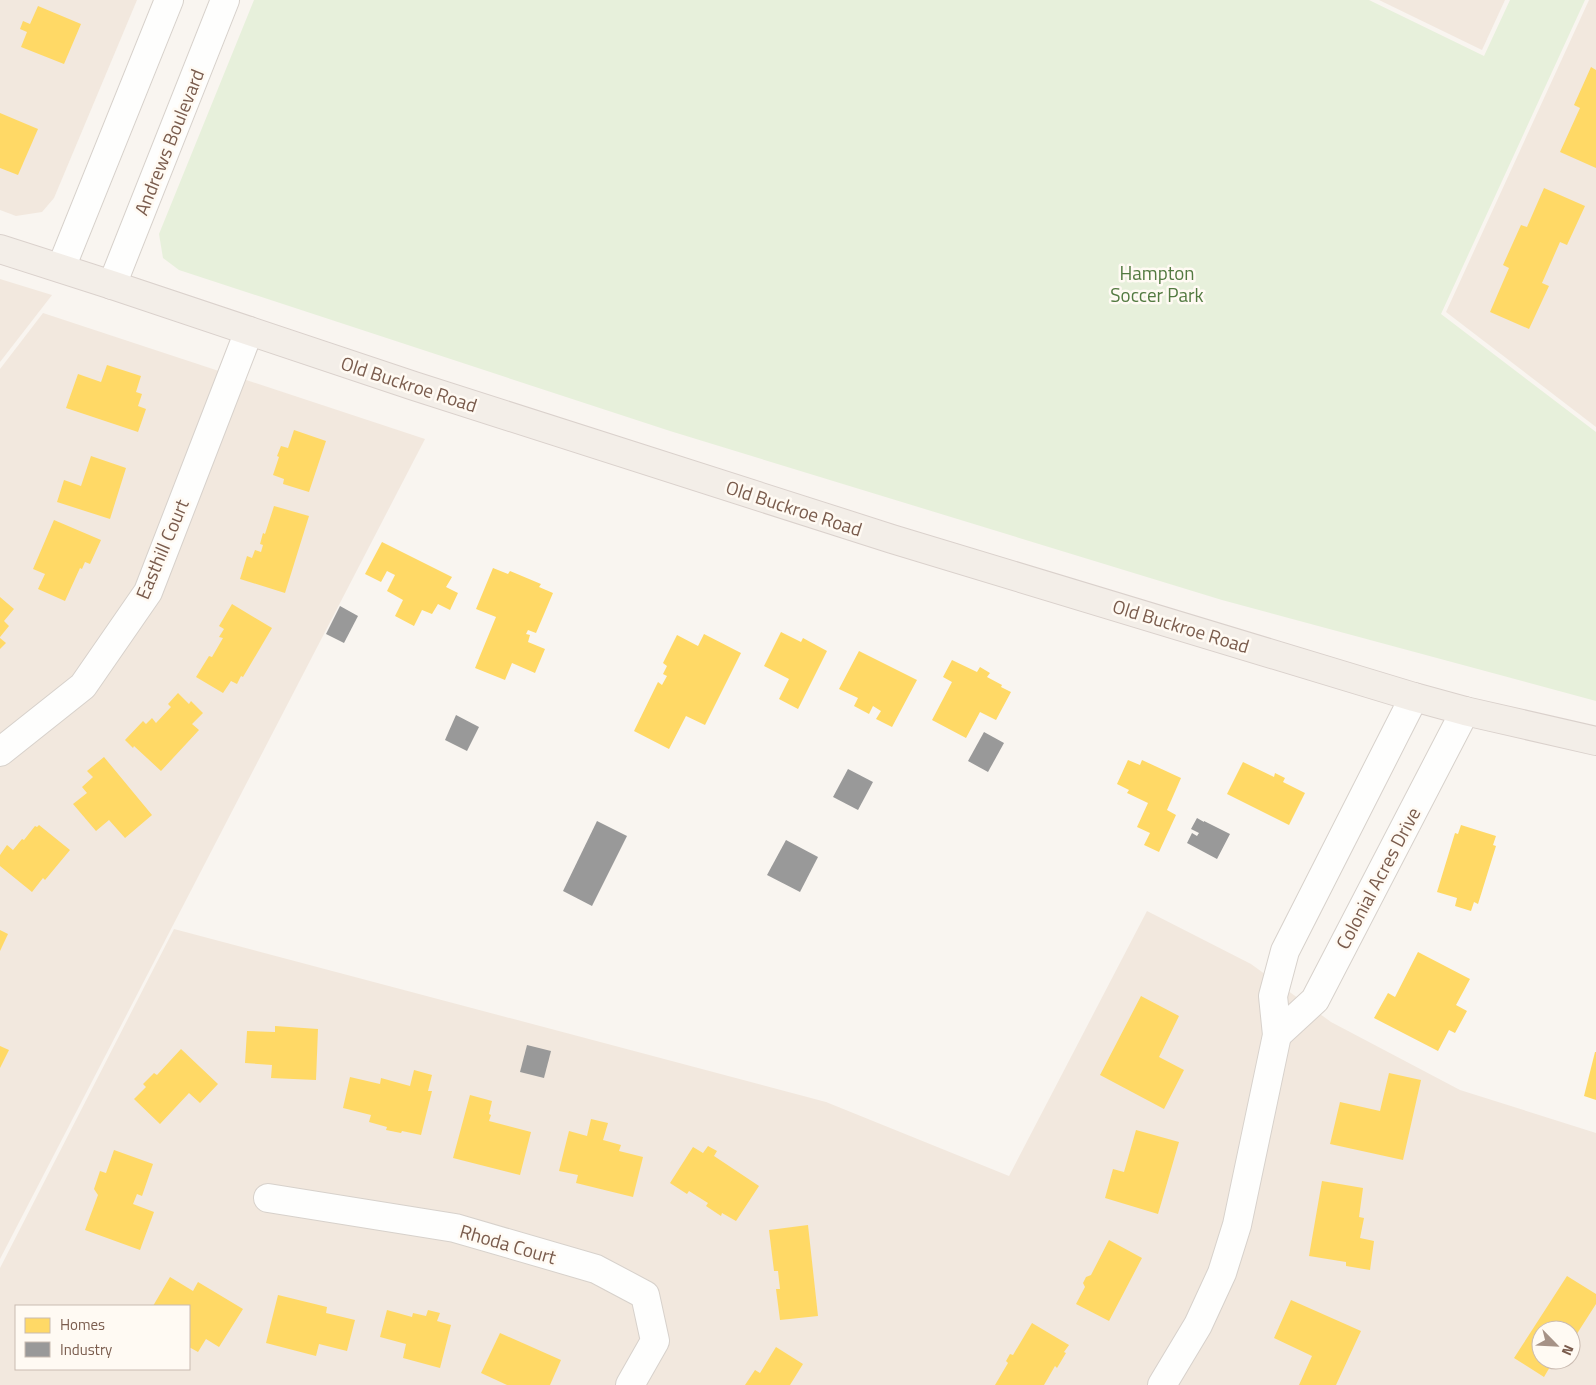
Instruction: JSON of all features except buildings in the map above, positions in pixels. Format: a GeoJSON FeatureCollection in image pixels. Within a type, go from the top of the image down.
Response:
{"type":"FeatureCollection","features":[{"type":"Feature","properties":{"kind":"main road","name":"Old Buckroe Road"},"geometry":{"type":"LineString","coordinates":[[0,249],[414,386],[892,539],[1414,697],[1465,711],[1596,741]]}},
{"type":"Feature","properties":{"kind":"street"},"geometry":{"type":"LineString","coordinates":[[61,268],[169,0]]}},
{"type":"Feature","properties":{"kind":"street","name":"Andrews Boulevard"},"geometry":{"type":"LineString","coordinates":[[112,285],[226,0]]}},
{"type":"Feature","properties":{"kind":"street","name":"Easthill Court"},"geometry":{"type":"LineString","coordinates":[[0,752],[83,686],[148,592],[248,331]]}},
{"type":"Feature","properties":{"kind":"street"},"geometry":{"type":"LineString","coordinates":[[1162,1385],[1198,1325],[1222,1273],[1237,1225],[1277,1035],[1273,996],[1285,951],[1414,697]]}},
{"type":"Feature","properties":{"kind":"street","name":"Colonial Acres Drive"},"geometry":{"type":"LineString","coordinates":[[1277,1035],[1315,1000],[1465,711]]}},
{"type":"Feature","properties":{"kind":"street","name":"Rhoda Court"},"geometry":{"type":"LineString","coordinates":[[268,1198],[455,1228],[596,1269],[645,1295],[655,1341],[630,1385]]}},
{"type":"Feature","properties":{"kind":"shaded area"},"geometry":{"type":"Polygon","coordinates":[[[0,0],[137,0],[54,198],[42,212],[16,216],[0,210],[0,0]]]}},
{"type":"Feature","properties":{"kind":"shaded area"},"geometry":{"type":"Polygon","coordinates":[[[1379,0],[1505,0],[1482,50],[1379,0]]]}},
{"type":"Feature","properties":{"kind":"shaded area"},"geometry":{"type":"Polygon","coordinates":[[[1589,0],[1596,0],[1596,427],[1446,312],[1589,0]]]}},
{"type":"Feature","properties":{"kind":"shaded area"},"geometry":{"type":"Polygon","coordinates":[[[0,279],[52,295],[0,362],[0,279]]]}},
{"type":"Feature","properties":{"kind":"shaded area"},"geometry":{"type":"Polygon","coordinates":[[[43,313],[425,439],[0,1259],[0,369],[43,313]]]}},
{"type":"Feature","properties":{"kind":"shaded area"},"geometry":{"type":"Polygon","coordinates":[[[1147,911],[1251,964],[1331,1022],[1460,1090],[1596,1133],[1596,1385],[0,1385],[0,1268],[174,929],[826,1102],[1009,1176],[1147,911]]]}},
{"type":"Feature","properties":{"kind":"green space","name":"Hampton Soccer Park"},"geometry":{"type":"Polygon","coordinates":[[[254,0],[1369,0],[1484,56],[1510,0],[1585,0],[1441,314],[1596,432],[1596,701],[1222,600],[670,431],[179,270],[163,258],[159,234],[254,0]]]}}]}
